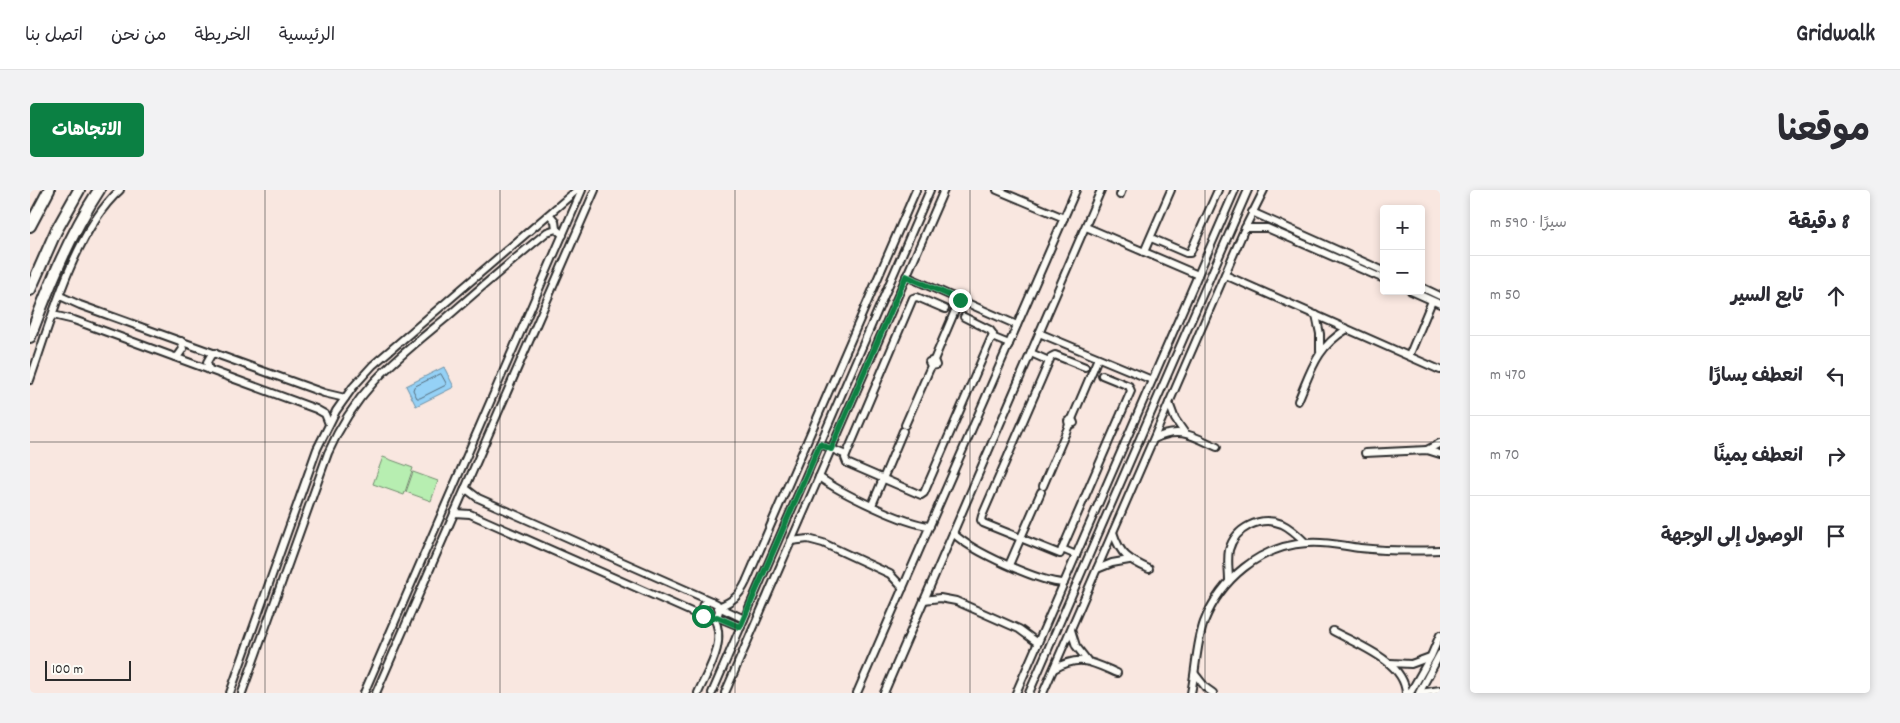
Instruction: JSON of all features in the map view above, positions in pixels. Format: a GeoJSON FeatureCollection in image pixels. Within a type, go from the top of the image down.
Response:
{"type":"FeatureCollection","features":[{"type":"Feature","properties":{"kind":"highway"},"geometry":{"type":"LineString","coordinates":[[30,226],[49,190]]}},
{"type":"Feature","properties":{"kind":"highway"},"geometry":{"type":"LineString","coordinates":[[30,290],[56,231],[79,190]]}},
{"type":"Feature","properties":{"kind":"highway"},"geometry":{"type":"LineString","coordinates":[[30,337],[61,258],[77,226],[99,190]]}},
{"type":"Feature","properties":{"kind":"street"},"geometry":{"type":"LineString","coordinates":[[30,380],[78,251],[106,204],[120,190]]}},
{"type":"Feature","properties":{"kind":"street"},"geometry":{"type":"LineString","coordinates":[[230,693],[312,461],[329,424],[345,398],[378,360],[577,190]]}},
{"type":"Feature","properties":{"kind":"street"},"geometry":{"type":"LineString","coordinates":[[365,693],[582,190]]}},
{"type":"Feature","properties":{"kind":"street"},"geometry":{"type":"LineString","coordinates":[[376,693],[595,190]]}},
{"type":"Feature","properties":{"kind":"street"},"geometry":{"type":"LineString","coordinates":[[698,693],[718,646],[719,632],[715,618],[719,607],[739,595],[746,583],[916,190]]}},
{"type":"Feature","properties":{"kind":"street"},"geometry":{"type":"LineString","coordinates":[[712,693],[930,190]]}},
{"type":"Feature","properties":{"kind":"street"},"geometry":{"type":"LineString","coordinates":[[725,693],[944,190]]}},
{"type":"Feature","properties":{"kind":"street"},"geometry":{"type":"LineString","coordinates":[[997,190],[1006,192],[1064,218]]}},
{"type":"Feature","properties":{"kind":"street"},"geometry":{"type":"LineString","coordinates":[[857,693],[1076,190]]}},
{"type":"Feature","properties":{"kind":"street"},"geometry":{"type":"LineString","coordinates":[[884,693],[1101,190]]}},
{"type":"Feature","properties":{"kind":"street"},"geometry":{"type":"LineString","coordinates":[[1144,252],[1171,190]]}},
{"type":"Feature","properties":{"kind":"street"},"geometry":{"type":"LineString","coordinates":[[1150,238],[1190,253],[1218,190]]}},
{"type":"Feature","properties":{"kind":"street"},"geometry":{"type":"LineString","coordinates":[[1016,693],[1235,190]]}},
{"type":"Feature","properties":{"kind":"street"},"geometry":{"type":"LineString","coordinates":[[1043,693],[1252,212],[1264,190]]}},
{"type":"Feature","properties":{"kind":"street"},"geometry":{"type":"LineString","coordinates":[[1029,693],[1246,191]]}},
{"type":"Feature","properties":{"kind":"street"},"geometry":{"type":"LineString","coordinates":[[1252,212],[1380,269]]}},
{"type":"Feature","properties":{"kind":"street"},"geometry":{"type":"LineString","coordinates":[[919,214],[931,219]]}},
{"type":"Feature","properties":{"kind":"street"},"geometry":{"type":"LineString","coordinates":[[550,215],[555,221],[556,229],[563,234]]}},
{"type":"Feature","properties":{"kind":"street"},"geometry":{"type":"LineString","coordinates":[[1086,227],[1198,275]]}},
{"type":"Feature","properties":{"kind":"street"},"geometry":{"type":"LineString","coordinates":[[1245,228],[1267,228],[1380,277]]}},
{"type":"Feature","properties":{"kind":"street"},"geometry":{"type":"LineString","coordinates":[[242,693],[328,453],[339,429],[354,404],[385,369],[547,232],[556,229]]}},
{"type":"Feature","properties":{"kind":"street"},"geometry":{"type":"LineString","coordinates":[[1225,275],[1409,356],[1439,372]]}},
{"type":"Feature","properties":{"kind":"street"},"geometry":{"type":"LineString","coordinates":[[906,276],[1018,325]]}},
{"type":"Feature","properties":{"kind":"street"},"geometry":{"type":"LineString","coordinates":[[1425,290],[1440,296]]}},
{"type":"Feature","properties":{"kind":"street"},"geometry":{"type":"LineString","coordinates":[[1420,295],[1440,304]]}},
{"type":"Feature","properties":{"kind":"street"},"geometry":{"type":"LineString","coordinates":[[60,296],[80,305],[324,393],[345,398]]}},
{"type":"Feature","properties":{"kind":"street"},"geometry":{"type":"LineString","coordinates":[[945,309],[917,297],[913,298],[846,455],[845,460],[847,463],[924,494],[992,337],[992,330],[964,317]]}},
{"type":"Feature","properties":{"kind":"street"},"geometry":{"type":"LineString","coordinates":[[872,505],[960,300]]}},
{"type":"Feature","properties":{"kind":"street"},"geometry":{"type":"LineString","coordinates":[[1409,356],[1432,300]]}},
{"type":"Feature","properties":{"kind":"street"},"geometry":{"type":"LineString","coordinates":[[53,315],[74,320],[321,411],[325,414],[329,424]]}},
{"type":"Feature","properties":{"kind":"street"},"geometry":{"type":"LineString","coordinates":[[1316,315],[1320,334],[1320,353]]}},
{"type":"Feature","properties":{"kind":"street"},"geometry":{"type":"LineString","coordinates":[[1298,401],[1320,353],[1332,339],[1347,329]]}},
{"type":"Feature","properties":{"kind":"street"},"geometry":{"type":"LineString","coordinates":[[1039,333],[1152,380]]}},
{"type":"Feature","properties":{"kind":"street"},"geometry":{"type":"LineString","coordinates":[[992,337],[1009,344]]}},
{"type":"Feature","properties":{"kind":"street"},"geometry":{"type":"LineString","coordinates":[[175,357],[183,349],[181,341]]}},
{"type":"Feature","properties":{"kind":"street"},"geometry":{"type":"LineString","coordinates":[[209,370],[208,358],[215,353]]}},
{"type":"Feature","properties":{"kind":"street"},"geometry":{"type":"LineString","coordinates":[[1031,353],[1049,361]]}},
{"type":"Feature","properties":{"kind":"street"},"geometry":{"type":"LineString","coordinates":[[1085,367],[1052,355],[981,518],[984,523],[1058,555],[1060,554],[1131,391],[1129,386],[1102,375]]}},
{"type":"Feature","properties":{"kind":"street"},"geometry":{"type":"LineString","coordinates":[[1009,565],[1098,358]]}},
{"type":"Feature","properties":{"kind":"street"},"geometry":{"type":"LineString","coordinates":[[496,388],[507,393]]}},
{"type":"Feature","properties":{"kind":"street"},"geometry":{"type":"LineString","coordinates":[[1170,403],[1175,418],[1184,432]]}},
{"type":"Feature","properties":{"kind":"street"},"geometry":{"type":"LineString","coordinates":[[1154,439],[1168,433],[1184,432],[1217,447]]}},
{"type":"Feature","properties":{"kind":"street"},"geometry":{"type":"LineString","coordinates":[[1427,450],[1440,443]]}},
{"type":"Feature","properties":{"kind":"street"},"geometry":{"type":"LineString","coordinates":[[820,444],[846,455]]}},
{"type":"Feature","properties":{"kind":"street"},"geometry":{"type":"LineString","coordinates":[[1365,452],[1427,450],[1440,454]]}},
{"type":"Feature","properties":{"kind":"street"},"geometry":{"type":"LineString","coordinates":[[819,477],[872,505],[916,524],[930,526]]}},
{"type":"Feature","properties":{"kind":"street"},"geometry":{"type":"LineString","coordinates":[[465,488],[478,498],[711,601],[744,619]]}},
{"type":"Feature","properties":{"kind":"street"},"geometry":{"type":"LineString","coordinates":[[454,513],[470,514],[705,618],[715,618],[740,627]]}},
{"type":"Feature","properties":{"kind":"street"},"geometry":{"type":"LineString","coordinates":[[1230,581],[1229,550],[1236,536],[1249,525],[1260,521],[1282,524],[1291,529],[1306,543]]}},
{"type":"Feature","properties":{"kind":"street"},"geometry":{"type":"LineString","coordinates":[[1113,532],[1119,547],[1129,560],[1149,569]]}},
{"type":"Feature","properties":{"kind":"street"},"geometry":{"type":"LineString","coordinates":[[953,534],[974,549],[1009,565],[1048,581],[1064,583]]}},
{"type":"Feature","properties":{"kind":"street"},"geometry":{"type":"LineString","coordinates":[[791,541],[808,539],[823,543],[890,574],[903,588]]}},
{"type":"Feature","properties":{"kind":"street"},"geometry":{"type":"LineString","coordinates":[[1191,693],[1200,639],[1210,608],[1230,581],[1256,558],[1272,550],[1289,545],[1321,542],[1386,550],[1440,550]]}},
{"type":"Feature","properties":{"kind":"street"},"geometry":{"type":"LineString","coordinates":[[1062,550],[1076,556]]}},
{"type":"Feature","properties":{"kind":"street"},"geometry":{"type":"LineString","coordinates":[[1097,569],[1112,563],[1129,560]]}},
{"type":"Feature","properties":{"kind":"street"},"geometry":{"type":"LineString","coordinates":[[924,600],[940,598],[956,601],[1019,629],[1038,643]]}},
{"type":"Feature","properties":{"kind":"street"},"geometry":{"type":"LineString","coordinates":[[705,618],[701,613],[701,607],[705,602],[711,601]]}},
{"type":"Feature","properties":{"kind":"street"},"geometry":{"type":"LineString","coordinates":[[1070,630],[1076,646],[1087,660],[1117,674]]}},
{"type":"Feature","properties":{"kind":"street"},"geometry":{"type":"LineString","coordinates":[[1333,631],[1390,663],[1403,679],[1406,693]]}},
{"type":"Feature","properties":{"kind":"street"},"geometry":{"type":"LineString","coordinates":[[1420,693],[1436,657],[1440,636]]}},
{"type":"Feature","properties":{"kind":"street"},"geometry":{"type":"LineString","coordinates":[[1390,663],[1411,664],[1436,657]]}},
{"type":"Feature","properties":{"kind":"street"},"geometry":{"type":"LineString","coordinates":[[1436,657],[1440,671]]}},
{"type":"Feature","properties":{"kind":"street"},"geometry":{"type":"LineString","coordinates":[[1410,693],[1436,657]]}},
{"type":"Feature","properties":{"kind":"street"},"geometry":{"type":"LineString","coordinates":[[1054,669],[1070,661],[1087,660]]}},
{"type":"Feature","properties":{"kind":"street"},"geometry":{"type":"LineString","coordinates":[[1195,674],[1212,693]]}},
{"type":"Feature","properties":{"kind":"street"},"geometry":{"type":"LineString","coordinates":[[1420,693],[1440,690]]}},
{"type":"Feature","properties":{"kind":"green space"},"geometry":{"type":"Polygon","coordinates":[[[383,457],[413,468],[404,495],[373,484],[383,457]]]}},
{"type":"Feature","properties":{"kind":"green space"},"geometry":{"type":"Polygon","coordinates":[[[413,472],[438,481],[431,501],[406,492],[413,472]]]}},
{"type":"Feature","properties":{"kind":"water"},"geometry":{"type":"Polygon","coordinates":[[[444,367],[454,387],[416,406],[406,386],[444,367]]]}},
{"type":"Feature","properties":{"kind":"route"},"geometry":{"type":"LineString","coordinates":[[703,616],[708,619],[717,617],[740,627],[820,444],[831,449],[906,276],[960,300]]}}]}
